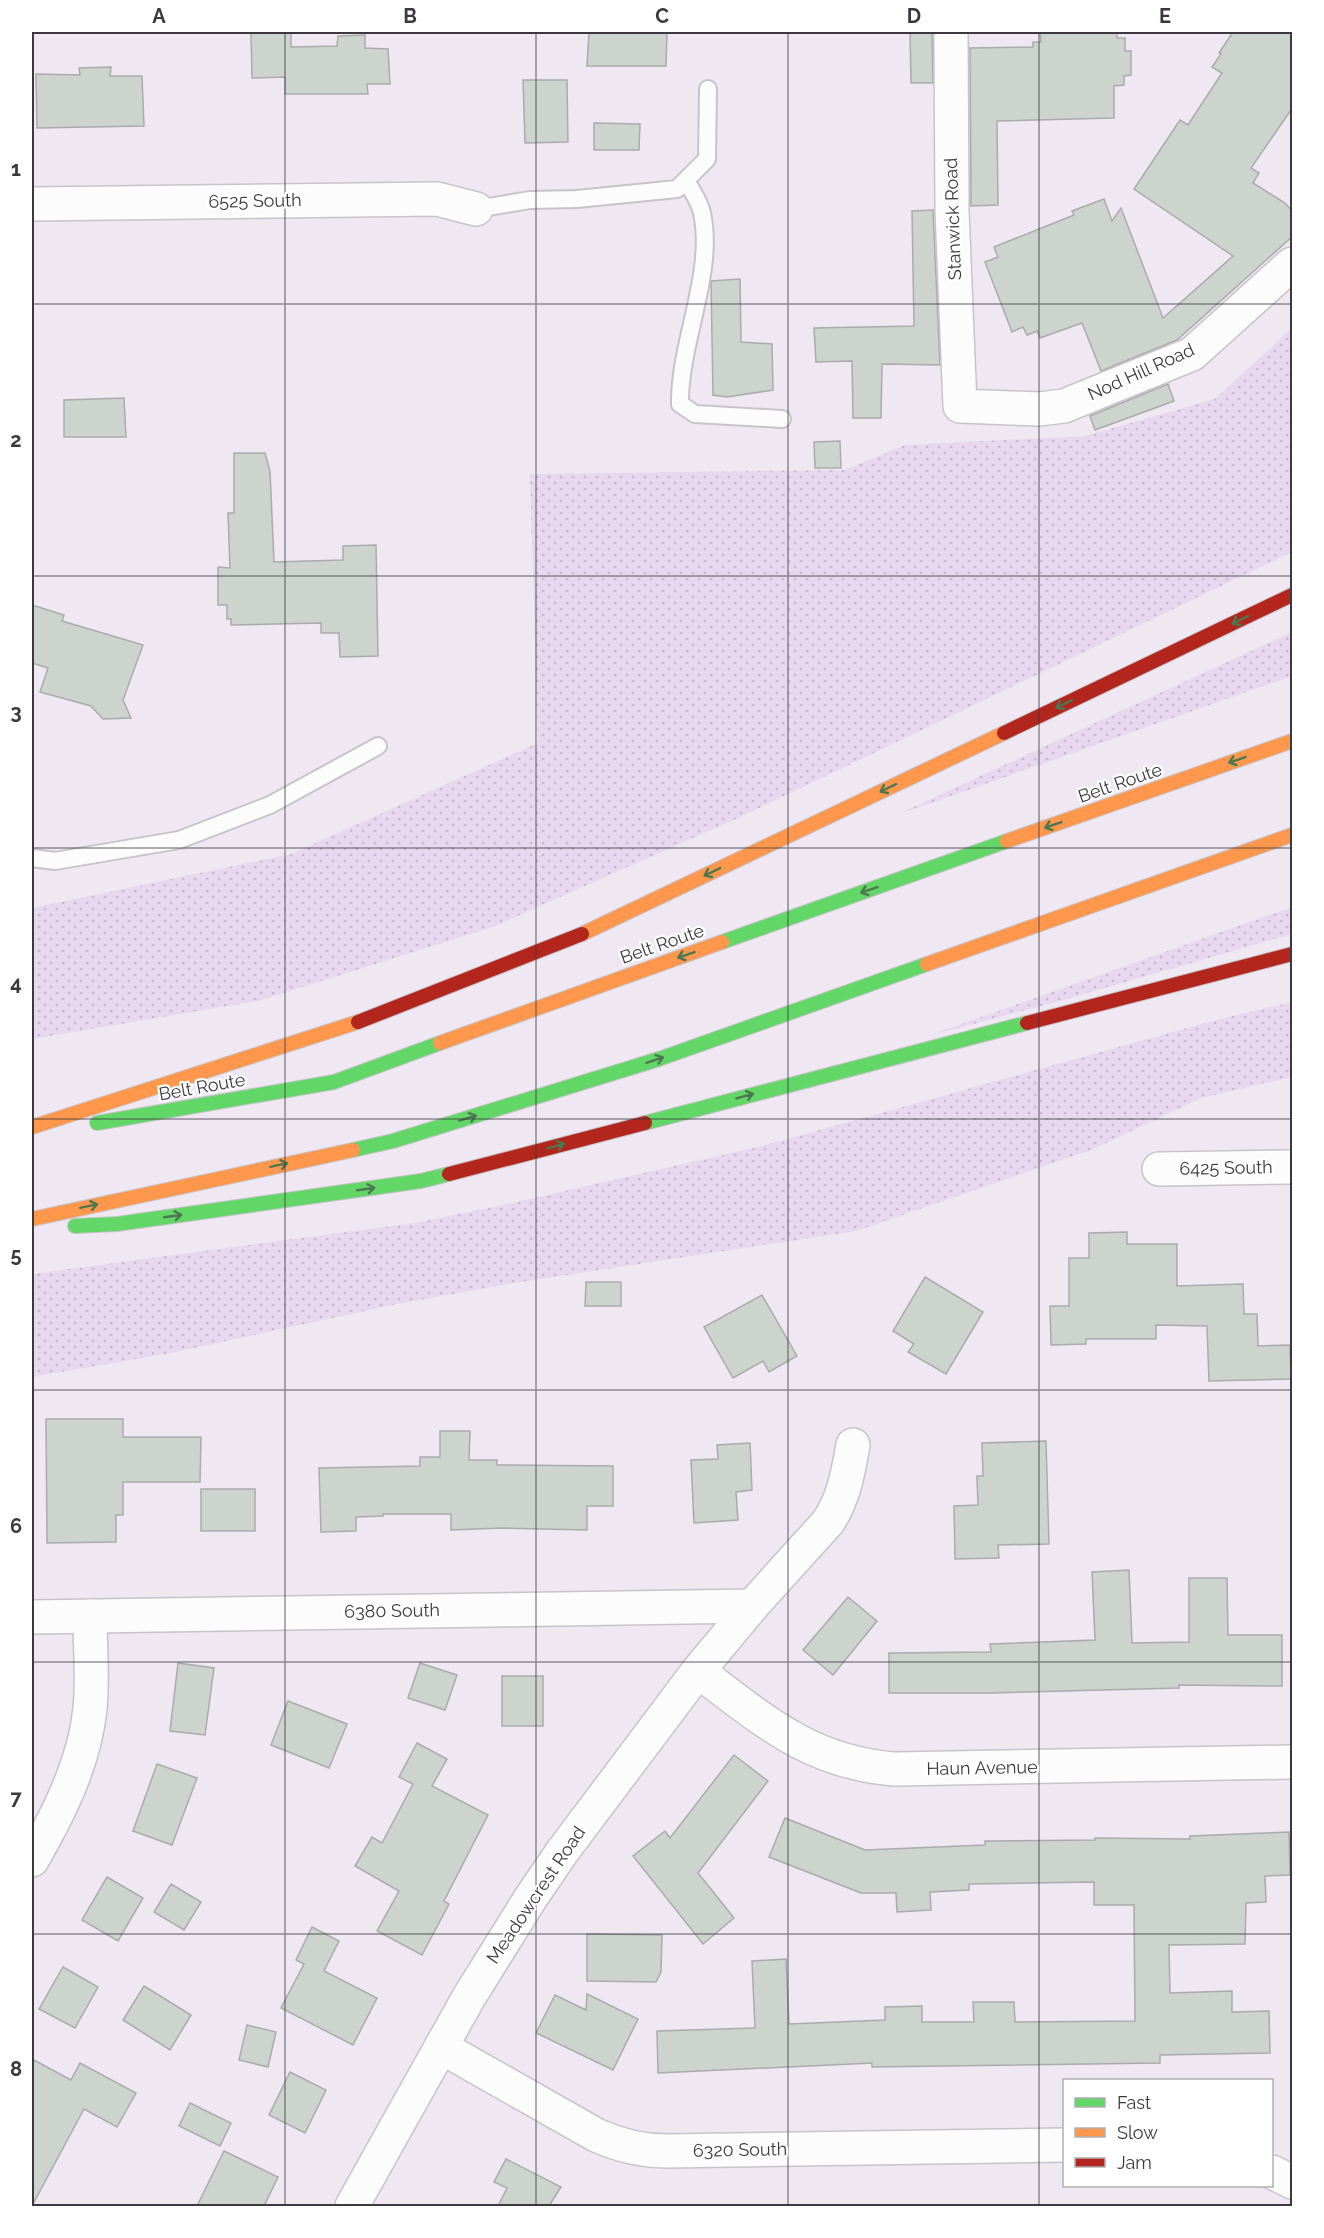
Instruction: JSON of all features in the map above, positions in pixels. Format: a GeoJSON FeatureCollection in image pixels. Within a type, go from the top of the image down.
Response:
{"type":"FeatureCollection","features":[{"type":"Feature","properties":{"kind":"highway"},"geometry":{"type":"LineString","coordinates":[[32,1126],[354,1024],[572,939],[1293,595]]}},
{"type":"Feature","properties":{"kind":"highway","name":"Belt Route"},"geometry":{"type":"LineString","coordinates":[[32,1135],[334,1082],[607,982],[1293,741]]}},
{"type":"Feature","properties":{"kind":"highway"},"geometry":{"type":"LineString","coordinates":[[32,1219],[404,1138],[659,1059],[1293,835]]}},
{"type":"Feature","properties":{"kind":"highway"},"geometry":{"type":"LineString","coordinates":[[32,1229],[117,1224],[421,1181],[1293,954]]}},
{"type":"Feature","properties":{"kind":"street","name":"Stanwick Road"},"geometry":{"type":"LineString","coordinates":[[951,32],[952,211],[960,406]]}},
{"type":"Feature","properties":{"kind":"street","name":"6525 South"},"geometry":{"type":"LineString","coordinates":[[32,204],[437,198],[476,209]]}},
{"type":"Feature","properties":{"kind":"street","name":"Nod Hill Road"},"geometry":{"type":"LineString","coordinates":[[960,406],[1039,409],[1064,406],[1192,354],[1293,264]]}},
{"type":"Feature","properties":{"kind":"street","name":"6425 South"},"geometry":{"type":"LineString","coordinates":[[1159,1169],[1293,1167]]}},
{"type":"Feature","properties":{"kind":"street","name":"Meadowcrest Road"},"geometry":{"type":"LineString","coordinates":[[352,2206],[500,1946],[556,1861],[698,1671],[752,1605],[828,1522],[844,1491],[853,1445]]}},
{"type":"Feature","properties":{"kind":"street","name":"6380 South"},"geometry":{"type":"LineString","coordinates":[[32,1617],[752,1605]]}},
{"type":"Feature","properties":{"kind":"street"},"geometry":{"type":"LineString","coordinates":[[32,1860],[74,1776],[87,1730],[91,1687],[90,1616]]}},
{"type":"Feature","properties":{"kind":"street","name":"Haun Avenue"},"geometry":{"type":"LineString","coordinates":[[698,1671],[756,1715],[801,1743],[822,1754],[869,1767],[894,1769],[1293,1762]]}},
{"type":"Feature","properties":{"kind":"street","name":"6320 South"},"geometry":{"type":"LineString","coordinates":[[441,2047],[596,2135],[638,2149],[668,2151],[1063,2145]]}},
{"type":"Feature","properties":{"kind":"street"},"geometry":{"type":"LineString","coordinates":[[1273,2172],[1293,2182]]}},
{"type":"Feature","properties":{"kind":"lane"},"geometry":{"type":"LineString","coordinates":[[476,209],[530,200],[577,199],[677,189],[707,159],[708,88]]}},
{"type":"Feature","properties":{"kind":"lane"},"geometry":{"type":"LineString","coordinates":[[686,180],[702,212],[704,236],[701,277],[679,385],[680,404],[695,414],[782,419]]}},
{"type":"Feature","properties":{"kind":"lane"},"geometry":{"type":"LineString","coordinates":[[32,858],[55,861],[179,840],[270,805],[378,746]]}},
{"type":"Feature","properties":{"kind":"shaded area"},"geometry":{"type":"Polygon","coordinates":[[[1292,328],[1292,552],[747,814],[493,927],[258,1001],[32,1039],[32,908],[291,854],[538,743],[530,474],[844,470],[905,445],[1085,436],[1215,399],[1292,328]]]}},
{"type":"Feature","properties":{"kind":"shaded area"},"geometry":{"type":"Polygon","coordinates":[[[1292,632],[1292,676],[894,816],[1292,632]]]}},
{"type":"Feature","properties":{"kind":"shaded area"},"geometry":{"type":"Polygon","coordinates":[[[1292,907],[1292,934],[928,1036],[1292,907]]]}},
{"type":"Feature","properties":{"kind":"shaded area"},"geometry":{"type":"Polygon","coordinates":[[[1292,1002],[1292,1077],[1201,1098],[1094,1149],[856,1231],[514,1283],[397,1304],[171,1353],[32,1377],[32,1274],[414,1223],[512,1203],[762,1146],[1216,1020],[1292,1002]]]}},
{"type":"Feature","properties":{"kind":"building"},"geometry":{"type":"Polygon","coordinates":[[[589,32],[667,32],[666,66],[587,66],[589,32]]]}},
{"type":"Feature","properties":{"kind":"building"},"geometry":{"type":"Polygon","coordinates":[[[910,32],[932,32],[933,83],[911,83],[910,32]]]}},
{"type":"Feature","properties":{"kind":"building"},"geometry":{"type":"Polygon","coordinates":[[[1040,32],[1117,32],[1117,38],[1125,38],[1125,51],[1131,51],[1131,75],[1124,76],[1124,85],[1114,86],[1114,118],[997,121],[998,205],[971,206],[970,48],[1033,47],[1033,42],[1041,42],[1040,32]]]}},
{"type":"Feature","properties":{"kind":"building"},"geometry":{"type":"Polygon","coordinates":[[[1233,32],[1293,32],[1293,107],[1251,168],[1259,173],[1253,183],[1285,203],[1293,212],[1293,236],[1177,340],[1101,371],[1082,323],[1040,338],[1037,331],[1027,335],[1023,327],[1012,332],[985,262],[998,257],[994,247],[1074,215],[1072,211],[1104,199],[1112,221],[1121,208],[1163,318],[1233,256],[1134,189],[1180,120],[1188,125],[1222,73],[1212,67],[1233,32]]]}},
{"type":"Feature","properties":{"kind":"building"},"geometry":{"type":"Polygon","coordinates":[[[251,33],[291,33],[291,47],[337,46],[338,36],[365,35],[365,48],[388,49],[390,84],[367,84],[368,94],[285,94],[285,77],[252,78],[251,33]]]}},
{"type":"Feature","properties":{"kind":"building"},"geometry":{"type":"Polygon","coordinates":[[[111,67],[110,76],[142,76],[144,126],[37,128],[36,74],[80,75],[79,68],[111,67]]]}},
{"type":"Feature","properties":{"kind":"building"},"geometry":{"type":"Polygon","coordinates":[[[523,80],[567,80],[568,142],[525,143],[523,80]]]}},
{"type":"Feature","properties":{"kind":"building"},"geometry":{"type":"Polygon","coordinates":[[[594,123],[640,124],[639,150],[594,150],[594,123]]]}},
{"type":"Feature","properties":{"kind":"building"},"geometry":{"type":"Polygon","coordinates":[[[933,210],[940,365],[882,364],[881,418],[853,418],[852,361],[816,362],[814,328],[914,326],[912,211],[933,210]]]}},
{"type":"Feature","properties":{"kind":"building"},"geometry":{"type":"Polygon","coordinates":[[[740,279],[741,342],[772,344],[773,390],[727,397],[713,395],[711,281],[740,279]]]}},
{"type":"Feature","properties":{"kind":"building"},"geometry":{"type":"Polygon","coordinates":[[[1168,384],[1174,401],[1095,430],[1090,416],[1168,384]]]}},
{"type":"Feature","properties":{"kind":"building"},"geometry":{"type":"Polygon","coordinates":[[[124,398],[126,437],[64,437],[64,400],[124,398]]]}},
{"type":"Feature","properties":{"kind":"building"},"geometry":{"type":"Polygon","coordinates":[[[840,441],[841,468],[815,468],[814,442],[840,441]]]}},
{"type":"Feature","properties":{"kind":"building"},"geometry":{"type":"Polygon","coordinates":[[[234,453],[265,453],[270,471],[274,562],[343,560],[343,546],[376,545],[378,656],[340,657],[339,633],[321,633],[321,623],[231,625],[231,619],[227,619],[227,605],[218,605],[218,567],[230,568],[228,513],[234,513],[234,453]]]}},
{"type":"Feature","properties":{"kind":"building"},"geometry":{"type":"Polygon","coordinates":[[[32,605],[64,615],[62,621],[143,645],[123,700],[131,718],[103,719],[91,706],[40,692],[48,668],[32,663],[32,605]]]}},
{"type":"Feature","properties":{"kind":"building"},"geometry":{"type":"Polygon","coordinates":[[[1127,1232],[1127,1244],[1177,1244],[1177,1286],[1243,1284],[1244,1314],[1257,1314],[1258,1346],[1290,1345],[1291,1379],[1209,1381],[1207,1326],[1156,1325],[1156,1339],[1086,1339],[1086,1344],[1051,1345],[1050,1306],[1069,1306],[1069,1258],[1089,1258],[1089,1233],[1127,1232]]]}},
{"type":"Feature","properties":{"kind":"building"},"geometry":{"type":"Polygon","coordinates":[[[925,1277],[983,1312],[946,1374],[908,1352],[914,1344],[893,1331],[925,1277]]]}},
{"type":"Feature","properties":{"kind":"building"},"geometry":{"type":"Polygon","coordinates":[[[586,1282],[621,1282],[621,1306],[585,1306],[586,1282]]]}},
{"type":"Feature","properties":{"kind":"building"},"geometry":{"type":"Polygon","coordinates":[[[762,1295],[797,1356],[769,1372],[763,1361],[733,1378],[704,1327],[762,1295]]]}},
{"type":"Feature","properties":{"kind":"building"},"geometry":{"type":"Polygon","coordinates":[[[46,1419],[123,1419],[123,1437],[201,1437],[200,1482],[123,1482],[123,1515],[116,1515],[116,1542],[47,1543],[46,1419]]]}},
{"type":"Feature","properties":{"kind":"building"},"geometry":{"type":"Polygon","coordinates":[[[440,1431],[470,1431],[469,1460],[497,1460],[497,1465],[613,1466],[613,1506],[587,1506],[587,1530],[502,1528],[451,1530],[451,1514],[383,1514],[383,1516],[356,1517],[356,1531],[321,1532],[319,1468],[420,1466],[420,1457],[440,1457],[440,1431]]]}},
{"type":"Feature","properties":{"kind":"building"},"geometry":{"type":"Polygon","coordinates":[[[1046,1441],[1049,1544],[998,1545],[999,1558],[955,1559],[954,1506],[978,1505],[977,1476],[983,1476],[982,1443],[1046,1441]]]}},
{"type":"Feature","properties":{"kind":"building"},"geometry":{"type":"Polygon","coordinates":[[[750,1443],[752,1490],[736,1492],[738,1520],[694,1523],[691,1460],[718,1459],[717,1445],[750,1443]]]}},
{"type":"Feature","properties":{"kind":"building"},"geometry":{"type":"Polygon","coordinates":[[[201,1489],[255,1489],[255,1531],[201,1531],[201,1489]]]}},
{"type":"Feature","properties":{"kind":"building"},"geometry":{"type":"Polygon","coordinates":[[[1129,1570],[1132,1643],[1189,1642],[1189,1578],[1227,1578],[1228,1635],[1282,1635],[1282,1686],[1179,1685],[1179,1688],[889,1693],[889,1653],[991,1652],[990,1644],[1095,1640],[1092,1572],[1129,1570]]]}},
{"type":"Feature","properties":{"kind":"building"},"geometry":{"type":"Polygon","coordinates":[[[848,1597],[877,1621],[833,1675],[803,1650],[848,1597]]]}},
{"type":"Feature","properties":{"kind":"building"},"geometry":{"type":"Polygon","coordinates":[[[178,1663],[214,1668],[205,1735],[170,1731],[178,1663]]]}},
{"type":"Feature","properties":{"kind":"building"},"geometry":{"type":"Polygon","coordinates":[[[420,1663],[457,1675],[445,1710],[408,1698],[420,1663]]]}},
{"type":"Feature","properties":{"kind":"building"},"geometry":{"type":"Polygon","coordinates":[[[502,1676],[543,1676],[543,1726],[502,1726],[502,1676]]]}},
{"type":"Feature","properties":{"kind":"building"},"geometry":{"type":"Polygon","coordinates":[[[288,1701],[347,1724],[329,1768],[271,1745],[288,1701]]]}},
{"type":"Feature","properties":{"kind":"building"},"geometry":{"type":"Polygon","coordinates":[[[417,1743],[447,1759],[432,1786],[488,1815],[444,1901],[449,1904],[422,1955],[377,1931],[399,1891],[355,1866],[372,1837],[382,1843],[413,1784],[399,1777],[417,1743]]]}},
{"type":"Feature","properties":{"kind":"building"},"geometry":{"type":"Polygon","coordinates":[[[734,1755],[768,1781],[698,1873],[734,1918],[703,1944],[633,1856],[665,1831],[670,1838],[734,1755]]]}},
{"type":"Feature","properties":{"kind":"building"},"geometry":{"type":"Polygon","coordinates":[[[157,1764],[197,1778],[172,1845],[133,1831],[157,1764]]]}},
{"type":"Feature","properties":{"kind":"building"},"geometry":{"type":"Polygon","coordinates":[[[785,1818],[865,1850],[985,1845],[985,1841],[1095,1840],[1095,1838],[1190,1839],[1190,1836],[1289,1832],[1290,1875],[1265,1876],[1266,1902],[1246,1903],[1245,1944],[1169,1945],[1170,1993],[1232,1991],[1232,2012],[1269,2011],[1270,2053],[1160,2055],[1160,2063],[872,2067],[872,2063],[658,2073],[657,2031],[755,2028],[752,1961],[786,1959],[789,2024],[885,2020],[885,2007],[922,2006],[922,2022],[974,2022],[973,2002],[1014,2002],[1015,2022],[1135,2021],[1134,1905],[1094,1905],[1094,1882],[969,1884],[969,1890],[930,1892],[931,1910],[897,1912],[896,1893],[861,1893],[769,1857],[785,1818]]]}},
{"type":"Feature","properties":{"kind":"building"},"geometry":{"type":"Polygon","coordinates":[[[107,1877],[143,1898],[118,1941],[82,1920],[107,1877]]]}},
{"type":"Feature","properties":{"kind":"building"},"geometry":{"type":"Polygon","coordinates":[[[171,1884],[201,1902],[184,1930],[154,1912],[171,1884]]]}},
{"type":"Feature","properties":{"kind":"building"},"geometry":{"type":"Polygon","coordinates":[[[312,1927],[339,1941],[324,1971],[377,1998],[353,2045],[281,2008],[304,1964],[296,1960],[312,1927]]]}},
{"type":"Feature","properties":{"kind":"building"},"geometry":{"type":"Polygon","coordinates":[[[587,1934],[662,1935],[661,1972],[656,1982],[587,1981],[587,1934]]]}},
{"type":"Feature","properties":{"kind":"building"},"geometry":{"type":"Polygon","coordinates":[[[63,1967],[98,1987],[75,2028],[39,2009],[63,1967]]]}},
{"type":"Feature","properties":{"kind":"building"},"geometry":{"type":"Polygon","coordinates":[[[144,1986],[191,2015],[170,2050],[123,2020],[144,1986]]]}},
{"type":"Feature","properties":{"kind":"building"},"geometry":{"type":"Polygon","coordinates":[[[587,1994],[638,2019],[613,2070],[536,2033],[555,1995],[586,2010],[587,1994]]]}},
{"type":"Feature","properties":{"kind":"building"},"geometry":{"type":"Polygon","coordinates":[[[247,2025],[276,2032],[268,2067],[239,2060],[247,2025]]]}},
{"type":"Feature","properties":{"kind":"building"},"geometry":{"type":"Polygon","coordinates":[[[32,2059],[71,2080],[80,2063],[136,2093],[117,2127],[84,2109],[32,2206],[32,2059]]]}},
{"type":"Feature","properties":{"kind":"building"},"geometry":{"type":"Polygon","coordinates":[[[290,2072],[326,2090],[305,2133],[269,2115],[290,2072]]]}},
{"type":"Feature","properties":{"kind":"building"},"geometry":{"type":"Polygon","coordinates":[[[190,2103],[231,2123],[220,2146],[179,2126],[190,2103]]]}},
{"type":"Feature","properties":{"kind":"building"},"geometry":{"type":"Polygon","coordinates":[[[224,2151],[278,2177],[264,2206],[197,2206],[224,2151]]]}},
{"type":"Feature","properties":{"kind":"building"},"geometry":{"type":"Polygon","coordinates":[[[506,2159],[561,2187],[549,2206],[498,2206],[507,2188],[494,2182],[506,2159]]]}},
{"type":"Feature","properties":{"kind":"traffic: fast"},"geometry":{"type":"LineString","coordinates":[[722,942],[1007,841]]}},
{"type":"Feature","properties":{"kind":"traffic: fast"},"geometry":{"type":"LineString","coordinates":[[353,1150],[393,1141],[659,1059],[927,964]]}},
{"type":"Feature","properties":{"kind":"traffic: fast"},"geometry":{"type":"LineString","coordinates":[[645,1123],[1027,1023]]}},
{"type":"Feature","properties":{"kind":"traffic: fast"},"geometry":{"type":"LineString","coordinates":[[97,1123],[334,1082],[440,1043]]}},
{"type":"Feature","properties":{"kind":"traffic: fast"},"geometry":{"type":"LineString","coordinates":[[75,1226],[117,1224],[421,1181],[449,1174]]}},
{"type":"Feature","properties":{"kind":"traffic: slow"},"geometry":{"type":"LineString","coordinates":[[582,934],[1004,733]]}},
{"type":"Feature","properties":{"kind":"traffic: slow"},"geometry":{"type":"LineString","coordinates":[[1007,841],[1292,741]]}},
{"type":"Feature","properties":{"kind":"traffic: slow"},"geometry":{"type":"LineString","coordinates":[[927,964],[1292,835]]}},
{"type":"Feature","properties":{"kind":"traffic: slow"},"geometry":{"type":"LineString","coordinates":[[440,1043],[722,942]]}},
{"type":"Feature","properties":{"kind":"traffic: slow"},"geometry":{"type":"LineString","coordinates":[[32,1127],[358,1022]]}},
{"type":"Feature","properties":{"kind":"traffic: slow"},"geometry":{"type":"LineString","coordinates":[[32,1219],[353,1150]]}},
{"type":"Feature","properties":{"kind":"traffic: jam"},"geometry":{"type":"LineString","coordinates":[[1004,733],[1292,595]]}},
{"type":"Feature","properties":{"kind":"traffic: jam"},"geometry":{"type":"LineString","coordinates":[[358,1022],[582,934]]}},
{"type":"Feature","properties":{"kind":"traffic: jam"},"geometry":{"type":"LineString","coordinates":[[1027,1023],[1292,954]]}},
{"type":"Feature","properties":{"kind":"traffic: jam"},"geometry":{"type":"LineString","coordinates":[[449,1174],[645,1123]]}}]}
